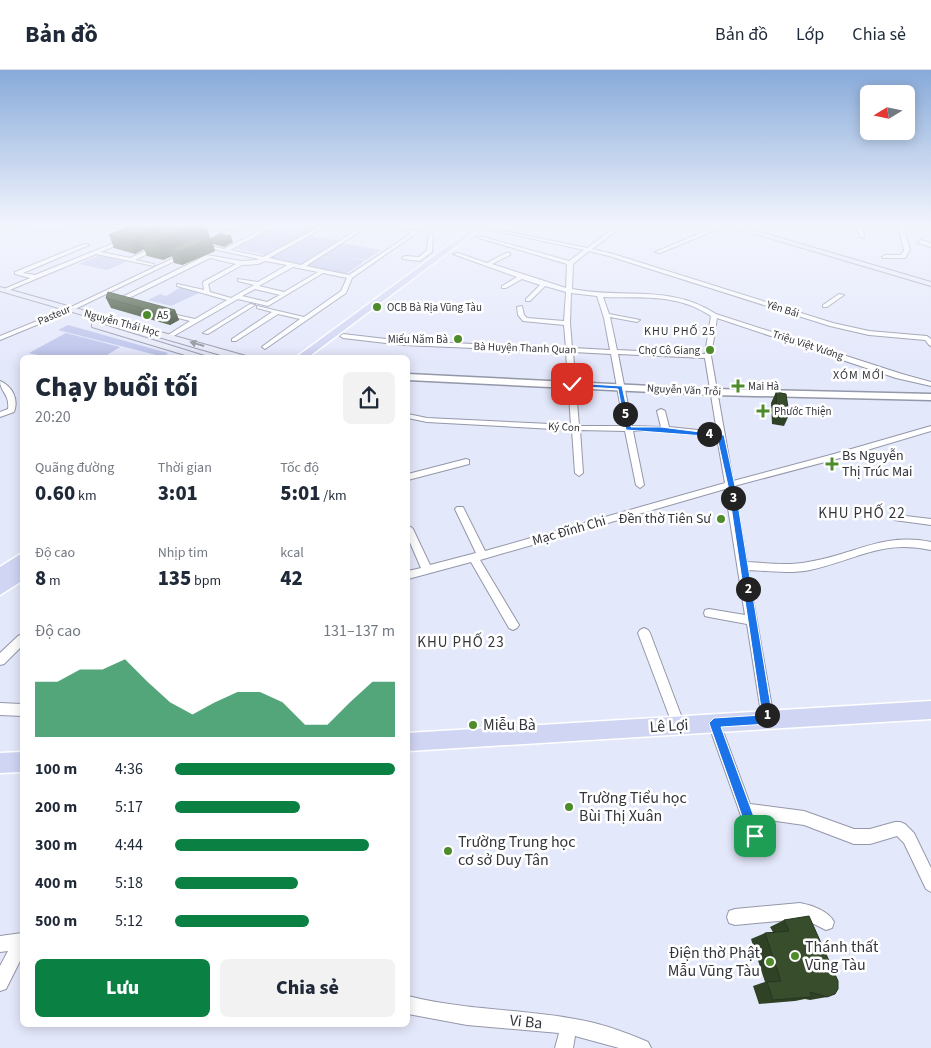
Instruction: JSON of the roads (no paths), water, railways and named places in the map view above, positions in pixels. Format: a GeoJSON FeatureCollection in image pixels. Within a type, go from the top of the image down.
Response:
{"type":"FeatureCollection","features":[{"type":"Feature","properties":{"kind":"main road"},"geometry":{"type":"LineString","coordinates":[[304,355],[425,272]]}},
{"type":"Feature","properties":{"kind":"main road"},"geometry":{"type":"LineString","coordinates":[[318,355],[428,272]]}},
{"type":"Feature","properties":{"kind":"main road"},"geometry":{"type":"LineString","coordinates":[[888,272],[931,284]]}},
{"type":"Feature","properties":{"kind":"main road","name":"Nguyễn Thái Học"},"geometry":{"type":"LineString","coordinates":[[2,293],[70,309],[234,355]]}},
{"type":"Feature","properties":{"kind":"main road","name":"Nguyễn Thái Học"},"geometry":{"type":"LineString","coordinates":[[2,293],[56,314],[197,355]]}},
{"type":"Feature","properties":{"kind":"main road"},"geometry":{"type":"LineString","coordinates":[[158,343],[170,336]]}},
{"type":"Feature","properties":{"kind":"main road"},"geometry":{"type":"LineString","coordinates":[[0,590],[13,568]]}},
{"type":"Feature","properties":{"kind":"main road","name":"Lê Lợi"},"geometry":{"type":"LineString","coordinates":[[410,742],[931,710]]}},
{"type":"Feature","properties":{"kind":"main road"},"geometry":{"type":"LineString","coordinates":[[0,763],[20,762]]}},
{"type":"Feature","properties":{"kind":"street"},"geometry":{"type":"LineString","coordinates":[[21,272],[18,273],[35,278]]}},
{"type":"Feature","properties":{"kind":"street"},"geometry":{"type":"LineString","coordinates":[[2,293],[50,272]]}},
{"type":"Feature","properties":{"kind":"street","name":"Pasteur"},"geometry":{"type":"LineString","coordinates":[[0,338],[70,309],[150,272]]}},
{"type":"Feature","properties":{"kind":"street"},"geometry":{"type":"LineString","coordinates":[[129,303],[116,300],[177,272]]}},
{"type":"Feature","properties":{"kind":"street"},"geometry":{"type":"LineString","coordinates":[[207,292],[205,283],[225,272]]}},
{"type":"Feature","properties":{"kind":"street"},"geometry":{"type":"LineString","coordinates":[[170,336],[281,272]]}},
{"type":"Feature","properties":{"kind":"street"},"geometry":{"type":"LineString","coordinates":[[234,299],[268,304],[321,272],[350,278]]}},
{"type":"Feature","properties":{"kind":"street"},"geometry":{"type":"LineString","coordinates":[[265,347],[344,292],[350,278],[359,272]]}},
{"type":"Feature","properties":{"kind":"street","name":"Triệu Việt Vương"},"geometry":{"type":"LineString","coordinates":[[511,272],[570,291],[599,295],[669,298],[702,307],[714,315],[899,376],[931,384]]}},
{"type":"Feature","properties":{"kind":"street"},"geometry":{"type":"LineString","coordinates":[[570,272],[567,323],[578,473]]}},
{"type":"Feature","properties":{"kind":"street","name":"Yên Bái"},"geometry":{"type":"LineString","coordinates":[[662,272],[832,325],[869,333],[927,338],[931,344]]}},
{"type":"Feature","properties":{"kind":"street"},"geometry":{"type":"LineString","coordinates":[[504,287],[523,276]]}},
{"type":"Feature","properties":{"kind":"street"},"geometry":{"type":"LineString","coordinates":[[240,280],[285,294]]}},
{"type":"Feature","properties":{"kind":"street"},"geometry":{"type":"LineString","coordinates":[[128,282],[148,286]]}},
{"type":"Feature","properties":{"kind":"street"},"geometry":{"type":"LineString","coordinates":[[528,300],[545,283]]}},
{"type":"Feature","properties":{"kind":"street"},"geometry":{"type":"LineString","coordinates":[[179,285],[306,318]]}},
{"type":"Feature","properties":{"kind":"street"},"geometry":{"type":"LineString","coordinates":[[599,295],[606,316],[640,485]]}},
{"type":"Feature","properties":{"kind":"street"},"geometry":{"type":"LineString","coordinates":[[825,306],[841,295]]}},
{"type":"Feature","properties":{"kind":"street"},"geometry":{"type":"LineString","coordinates":[[206,333],[252,305]]}},
{"type":"Feature","properties":{"kind":"street"},"geometry":{"type":"LineString","coordinates":[[520,307],[525,320],[567,323]]}},
{"type":"Feature","properties":{"kind":"street"},"geometry":{"type":"LineString","coordinates":[[158,311],[196,321]]}},
{"type":"Feature","properties":{"kind":"street"},"geometry":{"type":"LineString","coordinates":[[234,340],[277,312]]}},
{"type":"Feature","properties":{"kind":"street"},"geometry":{"type":"LineString","coordinates":[[714,315],[708,356],[768,719]]}},
{"type":"Feature","properties":{"kind":"street"},"geometry":{"type":"LineString","coordinates":[[606,316],[637,320]]}},
{"type":"Feature","properties":{"kind":"street"},"geometry":{"type":"LineString","coordinates":[[0,331],[10,334]]}},
{"type":"Feature","properties":{"kind":"street","name":"Bà Huyện Thanh Quan"},"geometry":{"type":"LineString","coordinates":[[343,336],[403,343],[708,356]]}},
{"type":"Feature","properties":{"kind":"street","name":"Nguyễn Văn Trỗi"},"geometry":{"type":"LineString","coordinates":[[410,377],[714,392],[931,398]]}},
{"type":"Feature","properties":{"kind":"street"},"geometry":{"type":"LineString","coordinates":[[0,383],[11,394],[14,403],[12,410],[0,414]]}},
{"type":"Feature","properties":{"kind":"street"},"geometry":{"type":"LineString","coordinates":[[661,411],[666,430]]}},
{"type":"Feature","properties":{"kind":"street","name":"Ký Con"},"geometry":{"type":"LineString","coordinates":[[410,416],[427,420],[576,428],[666,430],[720,435]]}},
{"type":"Feature","properties":{"kind":"street","name":"Mạc Đĩnh Chi"},"geometry":{"type":"LineString","coordinates":[[410,574],[478,557],[682,498],[861,451],[931,428]]}},
{"type":"Feature","properties":{"kind":"street"},"geometry":{"type":"LineString","coordinates":[[410,476],[466,462]]}},
{"type":"Feature","properties":{"kind":"street"},"geometry":{"type":"LineString","coordinates":[[460,509],[478,557],[514,626]]}},
{"type":"Feature","properties":{"kind":"street"},"geometry":{"type":"LineString","coordinates":[[897,518],[931,522]]}},
{"type":"Feature","properties":{"kind":"street"},"geometry":{"type":"LineString","coordinates":[[410,533],[427,570]]}},
{"type":"Feature","properties":{"kind":"street"},"geometry":{"type":"LineString","coordinates":[[744,566],[794,568],[810,566],[828,562],[880,544],[895,542],[931,546]]}},
{"type":"Feature","properties":{"kind":"street"},"geometry":{"type":"LineString","coordinates":[[709,613],[753,620]]}},
{"type":"Feature","properties":{"kind":"street"},"geometry":{"type":"LineString","coordinates":[[644,633],[680,726]]}},
{"type":"Feature","properties":{"kind":"street"},"geometry":{"type":"LineString","coordinates":[[0,660],[20,641]]}},
{"type":"Feature","properties":{"kind":"street"},"geometry":{"type":"LineString","coordinates":[[0,709],[20,710]]}},
{"type":"Feature","properties":{"kind":"street"},"geometry":{"type":"LineString","coordinates":[[714,723],[755,836]]}},
{"type":"Feature","properties":{"kind":"street"},"geometry":{"type":"LineString","coordinates":[[745,810],[813,821],[856,837],[875,837],[894,829],[900,829],[910,838],[931,884]]}},
{"type":"Feature","properties":{"kind":"street"},"geometry":{"type":"LineString","coordinates":[[735,916],[808,912],[826,922]]}},
{"type":"Feature","properties":{"kind":"street"},"geometry":{"type":"LineString","coordinates":[[0,944],[20,941]]}},
{"type":"Feature","properties":{"kind":"street"},"geometry":{"type":"LineString","coordinates":[[0,982],[20,945]]}},
{"type":"Feature","properties":{"kind":"street","name":"Vi Ba"},"geometry":{"type":"LineString","coordinates":[[410,1005],[468,1016],[569,1026],[605,1033],[642,1048]]}},
{"type":"Feature","properties":{"kind":"street"},"geometry":{"type":"LineString","coordinates":[[564,1048],[569,1026]]}},
{"type":"Feature","properties":{"kind":"place","name":"OCB Bà Rịa Vũng Tàu"},"geometry":{"type":"Point","coordinates":[377,307]}},
{"type":"Feature","properties":{"kind":"place","name":"A5"},"geometry":{"type":"Point","coordinates":[147,315]}},
{"type":"Feature","properties":{"kind":"place","name":"Miếu Năm Bà"},"geometry":{"type":"Point","coordinates":[458,339]}},
{"type":"Feature","properties":{"kind":"place","name":"Chợ Cô Giang"},"geometry":{"type":"Point","coordinates":[710,350]}},
{"type":"Feature","properties":{"kind":"place","name":"Mai Hà"},"geometry":{"type":"Point","coordinates":[738,386]}},
{"type":"Feature","properties":{"kind":"place","name":"Phước Thiện"},"geometry":{"type":"Point","coordinates":[763,411]}},
{"type":"Feature","properties":{"kind":"place","name":"Bs Nguyễn Thị Trúc Mai"},"geometry":{"type":"Point","coordinates":[832,464]}},
{"type":"Feature","properties":{"kind":"place","name":"Đền thờ Tiên Sư"},"geometry":{"type":"Point","coordinates":[721,519]}},
{"type":"Feature","properties":{"kind":"place","name":"Miễu Bà"},"geometry":{"type":"Point","coordinates":[473,725]}},
{"type":"Feature","properties":{"kind":"place","name":"Trường Tiểu học Bùi Thị Xuân"},"geometry":{"type":"Point","coordinates":[569,807]}},
{"type":"Feature","properties":{"kind":"place","name":"Trường Trung học cơ sở Duy Tân"},"geometry":{"type":"Point","coordinates":[448,851]}},
{"type":"Feature","properties":{"kind":"place","name":"Thánh thất Vũng Tàu"},"geometry":{"type":"Point","coordinates":[795,956]}},
{"type":"Feature","properties":{"kind":"place","name":"Điện thờ Phật Mẫu Vũng Tàu"},"geometry":{"type":"Point","coordinates":[770,962]}},
{"type":"Feature","properties":{"kind":"district","name":"KHU PHỐ 25"},"geometry":{"type":"Point","coordinates":[680,331]}},
{"type":"Feature","properties":{"kind":"district","name":"XÓM MỚI"},"geometry":{"type":"Point","coordinates":[859,375]}},
{"type":"Feature","properties":{"kind":"district","name":"KHU PHỐ 22"},"geometry":{"type":"Point","coordinates":[862,513]}},
{"type":"Feature","properties":{"kind":"district","name":"KHU PHỐ 23"},"geometry":{"type":"Point","coordinates":[461,642]}}]}
